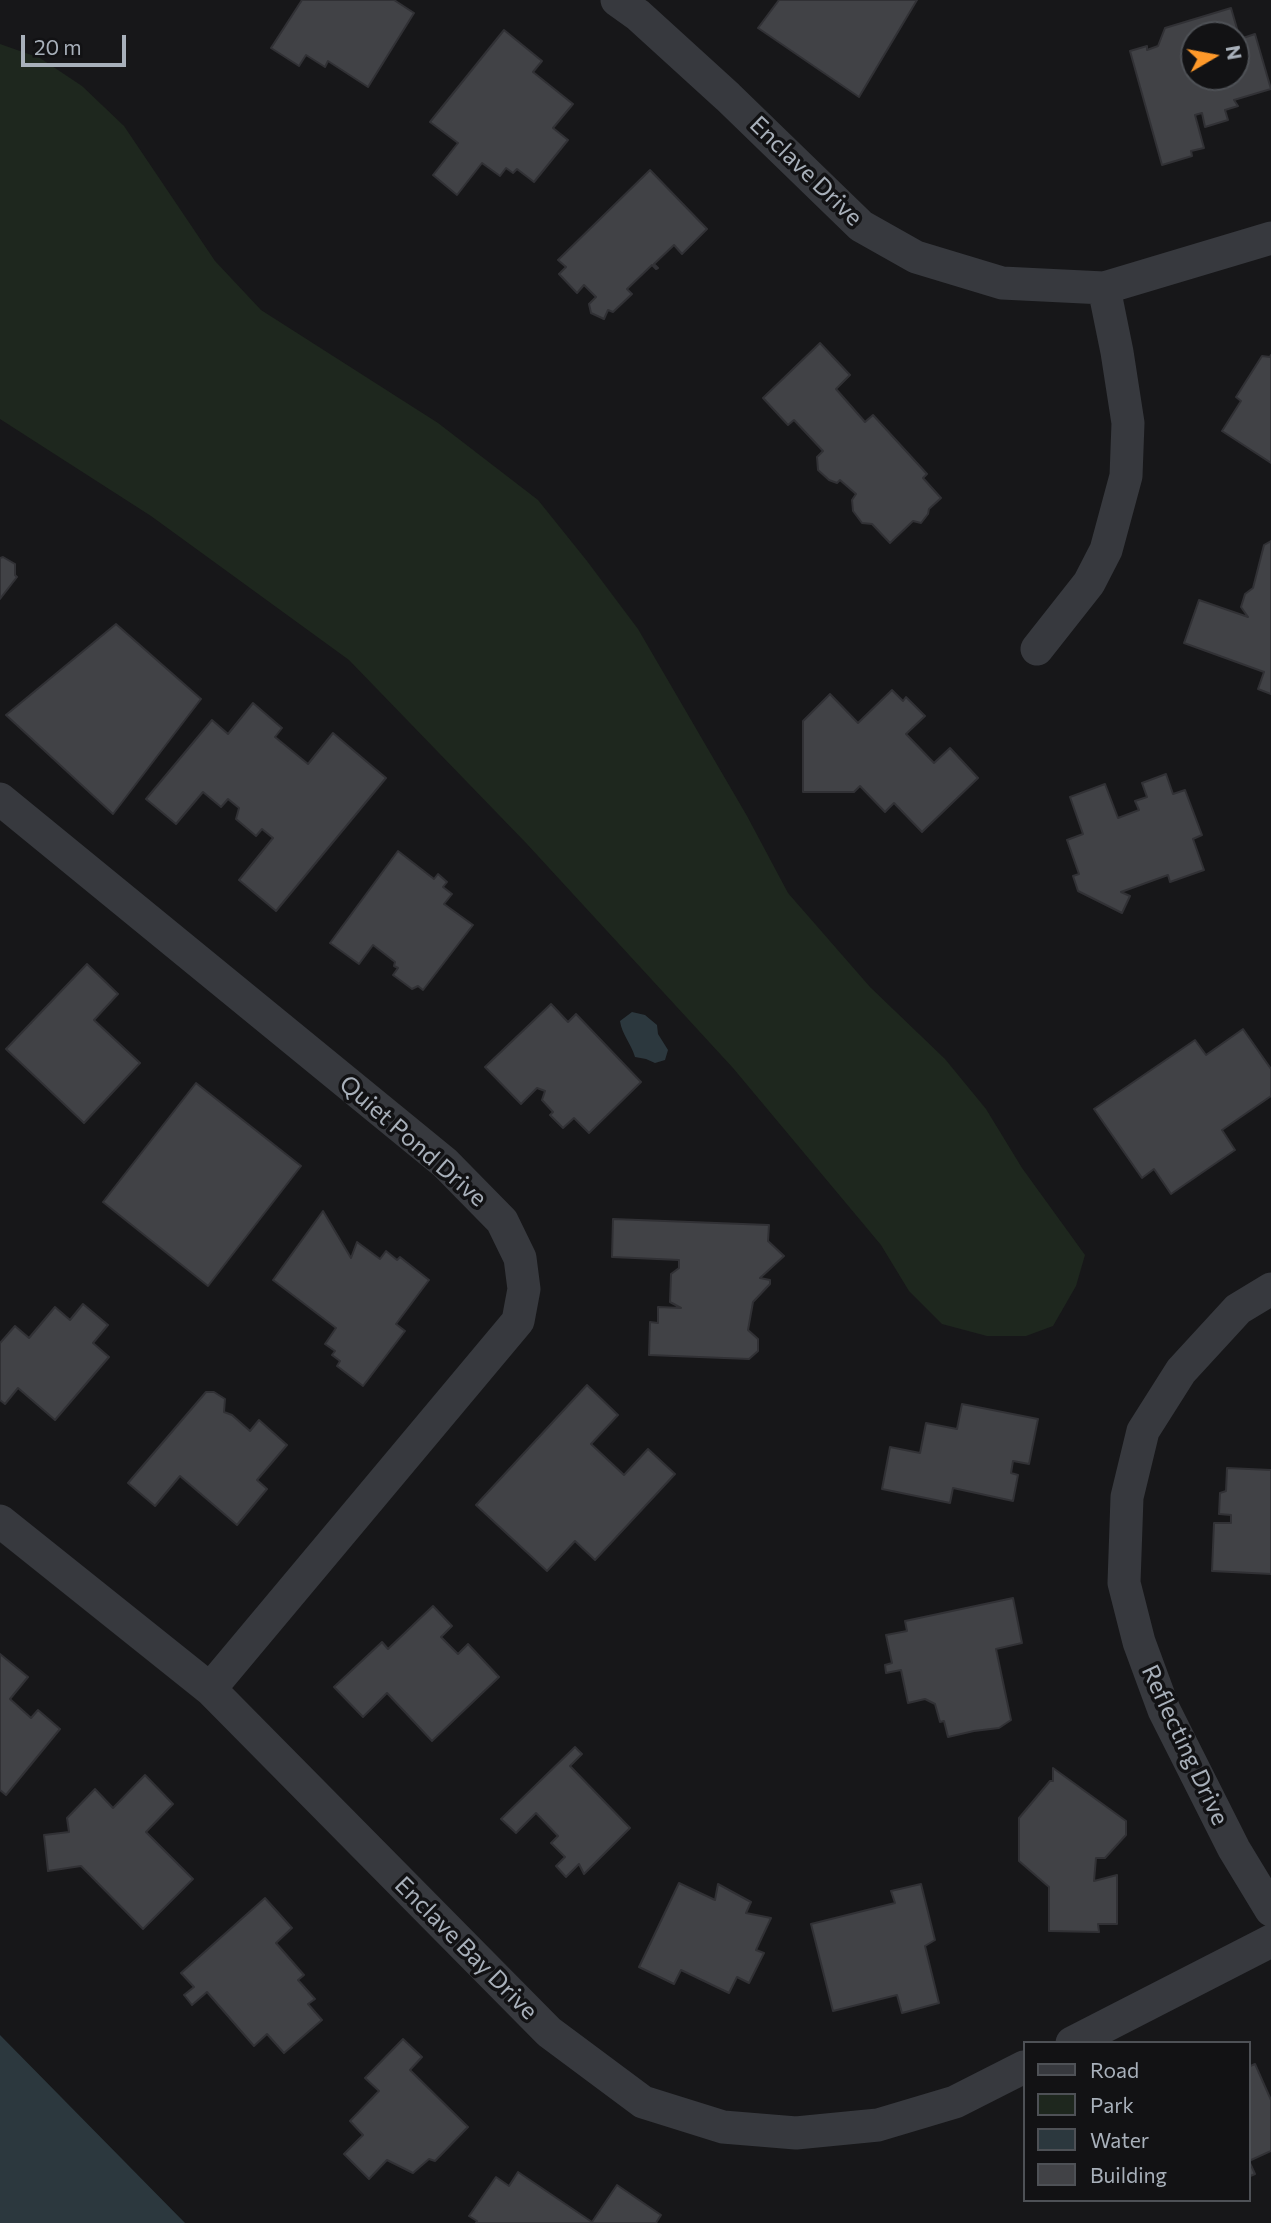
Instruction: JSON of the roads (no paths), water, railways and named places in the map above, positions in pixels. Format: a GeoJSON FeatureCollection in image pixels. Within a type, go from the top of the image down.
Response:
{"type":"FeatureCollection","features":[{"type":"Feature","properties":{"kind":"street","name":"Enclave Drive"},"geometry":{"type":"LineString","coordinates":[[617,0],[638,15],[728,97],[861,226],[916,257],[1002,284],[1104,288],[1271,238]]}},
{"type":"Feature","properties":{"kind":"street"},"geometry":{"type":"LineString","coordinates":[[1037,649],[1089,583],[1106,550],[1126,476],[1128,423],[1118,352],[1104,288]]}},
{"type":"Feature","properties":{"kind":"street","name":"Quiet Pond Drive"},"geometry":{"type":"LineString","coordinates":[[0,799],[445,1163],[502,1221],[520,1258],[524,1289],[518,1321],[211,1689]]}},
{"type":"Feature","properties":{"kind":"street","name":"Reflecting Drive"},"geometry":{"type":"LineString","coordinates":[[1271,1289],[1238,1309],[1181,1371],[1143,1431],[1127,1497],[1124,1583],[1139,1642],[1164,1710],[1234,1849],[1271,1910]]}},
{"type":"Feature","properties":{"kind":"street","name":"Enclave Bay Drive"},"geometry":{"type":"LineString","coordinates":[[0,1521],[211,1689],[549,2032],[643,2102],[723,2127],[796,2133],[878,2125],[955,2102],[1023,2068]]}},
{"type":"Feature","properties":{"kind":"street"},"geometry":{"type":"LineString","coordinates":[[1076,2041],[1271,1941]]}},
{"type":"Feature","properties":{"kind":"water"},"geometry":{"type":"Polygon","coordinates":[[[632,1012],[645,1015],[657,1025],[658,1034],[668,1050],[665,1060],[655,1063],[635,1057],[620,1021],[632,1012]]]}},
{"type":"Feature","properties":{"kind":"water"},"geometry":{"type":"Polygon","coordinates":[[[0,2035],[185,2223],[0,2223],[0,2035]]]}}]}
